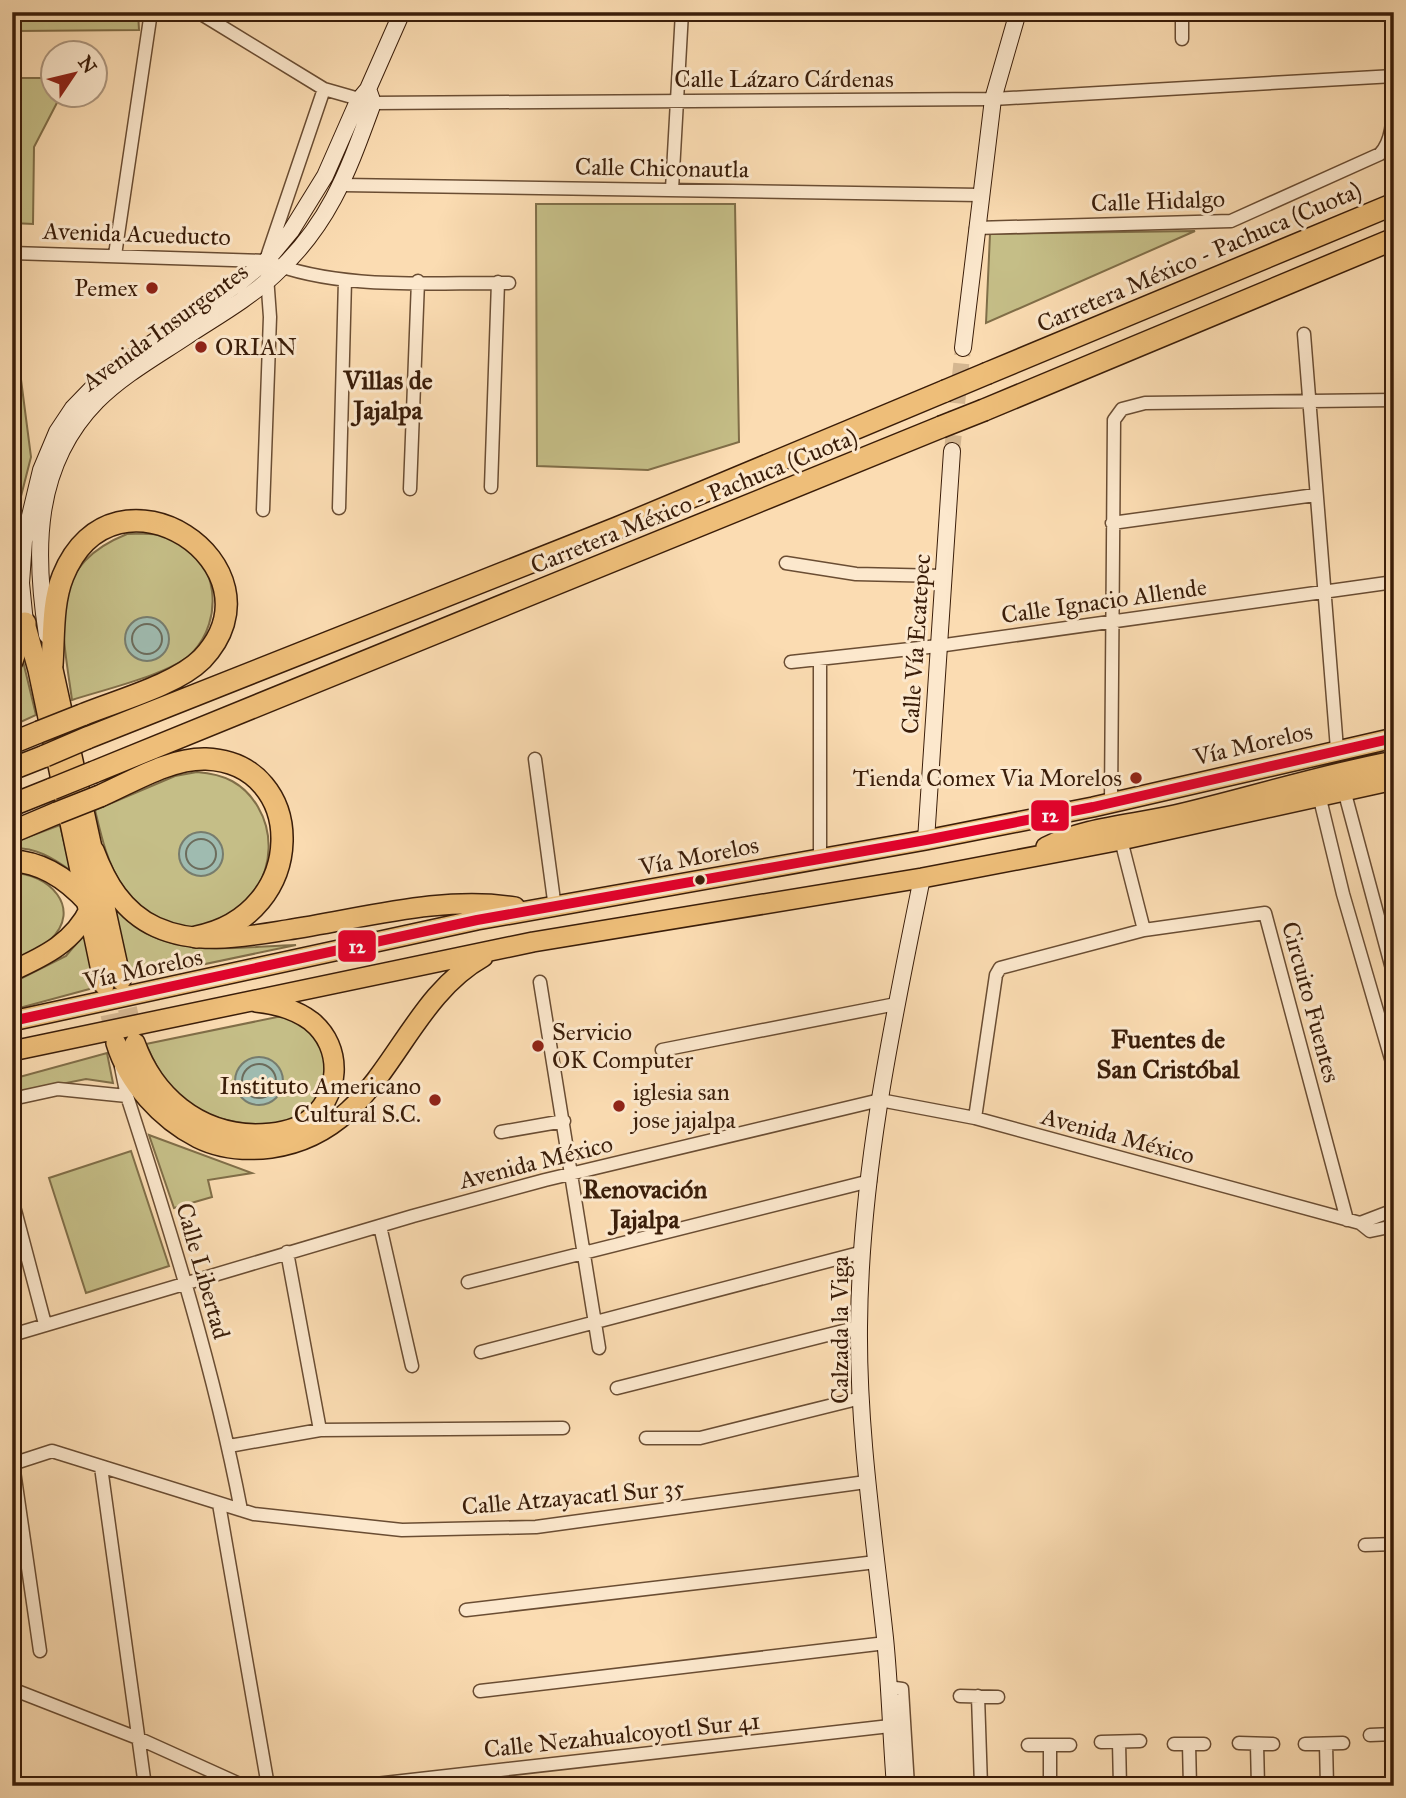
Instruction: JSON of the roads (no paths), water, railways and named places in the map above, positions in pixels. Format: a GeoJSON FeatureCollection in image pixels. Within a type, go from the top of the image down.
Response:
{"type":"FeatureCollection","features":[{"type":"Feature","properties":{"kind":"highway","name":"Carretera México - Pachuca (Cuota)"},"geometry":{"type":"LineString","coordinates":[[12,769],[617,528],[1394,204]]}},
{"type":"Feature","properties":{"kind":"highway","name":"Carretera México - Pachuca (Cuota)"},"geometry":{"type":"LineString","coordinates":[[12,806],[941,428],[1394,239]]}},
{"type":"Feature","properties":{"kind":"highway"},"geometry":{"type":"LineString","coordinates":[[12,743],[180,675],[209,650],[220,627],[224,602],[220,577],[208,554],[190,536],[154,522],[129,522],[94,536],[75,554],[59,586],[52,665]]}},
{"type":"Feature","properties":{"kind":"highway"},"geometry":{"type":"LineString","coordinates":[[12,661],[20,618]]}},
{"type":"Feature","properties":{"kind":"highway"},"geometry":{"type":"LineString","coordinates":[[12,832],[181,762],[206,760],[245,771],[270,797],[279,818],[283,839],[281,860],[273,884],[258,904],[239,921],[196,937]]}},
{"type":"Feature","properties":{"kind":"highway"},"geometry":{"type":"LineString","coordinates":[[12,861],[29,862],[51,871],[89,905]]}},
{"type":"Feature","properties":{"kind":"main road","name":"Avenida Insurgentes"},"geometry":{"type":"LineString","coordinates":[[20,618],[22,562],[33,497],[51,444],[65,420],[103,377],[266,261],[303,216],[326,176],[366,98],[402,12]]}},
{"type":"Feature","properties":{"kind":"main road"},"geometry":{"type":"LineString","coordinates":[[963,348],[993,99],[1018,12]]}},
{"type":"Feature","properties":{"kind":"main road","name":"Avenida Insurgentes"},"geometry":{"type":"LineString","coordinates":[[52,665],[38,579],[38,542],[48,488],[66,443],[86,413],[112,388],[268,281],[282,267],[323,217],[343,185],[366,98]]}},
{"type":"Feature","properties":{"kind":"main road","name":"Calle Vía Ecatepec"},"geometry":{"type":"LineString","coordinates":[[926,840],[952,451]]}},
{"type":"Feature","properties":{"kind":"main road"},"geometry":{"type":"LineString","coordinates":[[20,618],[38,670],[89,905],[112,983],[94,850],[52,665]]}},
{"type":"Feature","properties":{"kind":"main road","name":"Vía Morelos"},"geometry":{"type":"LineString","coordinates":[[12,1021],[477,920],[926,840],[1111,803],[1394,738]]}},
{"type":"Feature","properties":{"kind":"main road"},"geometry":{"type":"LineString","coordinates":[[1034,853],[1071,834],[1174,815],[1343,770],[1394,761]]}},
{"type":"Feature","properties":{"kind":"main road"},"geometry":{"type":"LineString","coordinates":[[12,1051],[500,949],[922,878],[1034,853],[1121,840],[1394,780]]}},
{"type":"Feature","properties":{"kind":"main road"},"geometry":{"type":"LineString","coordinates":[[94,850],[106,878],[132,912],[162,929],[196,937],[229,940],[453,904],[486,904],[533,912]]}},
{"type":"Feature","properties":{"kind":"main road","name":"Calzada la Viga"},"geometry":{"type":"LineString","coordinates":[[895,1786],[886,1643],[866,1482],[859,1327],[863,1252],[880,1100],[896,1004],[922,878]]}},
{"type":"Feature","properties":{"kind":"main road"},"geometry":{"type":"LineString","coordinates":[[12,971],[42,958],[65,942],[81,924],[89,905]]}},
{"type":"Feature","properties":{"kind":"main road"},"geometry":{"type":"LineString","coordinates":[[123,1044],[147,1097],[169,1119],[191,1134],[233,1148],[263,1149],[289,1144],[329,1126],[359,1102],[448,982],[473,963],[500,949]]}},
{"type":"Feature","properties":{"kind":"main road"},"geometry":{"type":"LineString","coordinates":[[123,1044],[176,1106],[199,1121],[250,1134],[279,1133],[298,1127],[314,1116],[330,1093],[335,1064],[329,1043],[313,1023],[296,1013],[263,1003],[237,1002]]}},
{"type":"Feature","properties":{"kind":"street"},"geometry":{"type":"LineString","coordinates":[[115,255],[151,12]]}},
{"type":"Feature","properties":{"kind":"street"},"geometry":{"type":"LineString","coordinates":[[671,189],[682,12]]}},
{"type":"Feature","properties":{"kind":"street"},"geometry":{"type":"LineString","coordinates":[[1182,12],[1182,39]]}},
{"type":"Feature","properties":{"kind":"street","name":"Calle Lázaro Cárdenas"},"geometry":{"type":"LineString","coordinates":[[204,14],[324,89],[366,98],[675,101],[993,99],[1394,76]]}},
{"type":"Feature","properties":{"kind":"street","name":"Calle Hidalgo"},"geometry":{"type":"LineString","coordinates":[[976,228],[1231,221],[1380,154],[1388,146],[1394,83]]}},
{"type":"Feature","properties":{"kind":"street","name":"Avenida Insurgentes"},"geometry":{"type":"LineString","coordinates":[[266,261],[324,89]]}},
{"type":"Feature","properties":{"kind":"street","name":"Calle Chiconautla"},"geometry":{"type":"LineString","coordinates":[[343,185],[980,195]]}},
{"type":"Feature","properties":{"kind":"street","name":"Avenida Acueducto"},"geometry":{"type":"LineString","coordinates":[[12,253],[266,261],[345,280],[504,283],[491,487]]}},
{"type":"Feature","properties":{"kind":"street"},"geometry":{"type":"LineString","coordinates":[[262,510],[270,317],[266,261]]}},
{"type":"Feature","properties":{"kind":"street"},"geometry":{"type":"LineString","coordinates":[[339,508],[345,280]]}},
{"type":"Feature","properties":{"kind":"street"},"geometry":{"type":"LineString","coordinates":[[410,489],[418,281]]}},
{"type":"Feature","properties":{"kind":"street"},"geometry":{"type":"LineString","coordinates":[[1304,334],[1337,749]]}},
{"type":"Feature","properties":{"kind":"street"},"geometry":{"type":"LineString","coordinates":[[1111,803],[1114,420],[1122,409],[1145,403],[1394,400]]}},
{"type":"Feature","properties":{"kind":"street"},"geometry":{"type":"LineString","coordinates":[[1112,523],[1315,495]]}},
{"type":"Feature","properties":{"kind":"street"},"geometry":{"type":"LineString","coordinates":[[786,563],[856,574],[943,576]]}},
{"type":"Feature","properties":{"kind":"street","name":"Calle Ignacio Allende"},"geometry":{"type":"LineString","coordinates":[[791,662],[938,646],[1394,582]]}},
{"type":"Feature","properties":{"kind":"street"},"geometry":{"type":"LineString","coordinates":[[820,660],[820,859]]}},
{"type":"Feature","properties":{"kind":"street"},"geometry":{"type":"LineString","coordinates":[[534,759],[555,908]]}},
{"type":"Feature","properties":{"kind":"street"},"geometry":{"type":"LineString","coordinates":[[1344,790],[1394,976]]}},
{"type":"Feature","properties":{"kind":"street"},"geometry":{"type":"LineString","coordinates":[[1320,795],[1343,894],[1388,1023],[1394,1069]]}},
{"type":"Feature","properties":{"kind":"street"},"geometry":{"type":"LineString","coordinates":[[975,1118],[996,975],[1000,968],[1144,930],[1121,840]]}},
{"type":"Feature","properties":{"kind":"street","name":"Circuito Fuentes"},"geometry":{"type":"LineString","coordinates":[[1144,930],[1265,913],[1354,1222]]}},
{"type":"Feature","properties":{"kind":"street"},"geometry":{"type":"LineString","coordinates":[[540,982],[599,1348]]}},
{"type":"Feature","properties":{"kind":"street"},"geometry":{"type":"LineString","coordinates":[[662,1050],[896,1004]]}},
{"type":"Feature","properties":{"kind":"street","name":"Calle Libertad"},"geometry":{"type":"LineString","coordinates":[[123,1044],[127,1096],[187,1282],[229,1446],[241,1510]]}},
{"type":"Feature","properties":{"kind":"street"},"geometry":{"type":"LineString","coordinates":[[12,1099],[58,1089],[127,1096]]}},
{"type":"Feature","properties":{"kind":"street","name":"Avenida México"},"geometry":{"type":"LineString","coordinates":[[12,1335],[287,1252],[572,1174],[880,1100],[975,1118],[1354,1222],[1370,1231],[1394,1226]]}},
{"type":"Feature","properties":{"kind":"street"},"geometry":{"type":"LineString","coordinates":[[500,1132],[564,1121]]}},
{"type":"Feature","properties":{"kind":"street"},"geometry":{"type":"LineString","coordinates":[[468,1282],[870,1181]]}},
{"type":"Feature","properties":{"kind":"street"},"geometry":{"type":"LineString","coordinates":[[12,1199],[45,1324]]}},
{"type":"Feature","properties":{"kind":"street"},"geometry":{"type":"LineString","coordinates":[[1354,1222],[1394,1210]]}},
{"type":"Feature","properties":{"kind":"street"},"geometry":{"type":"LineString","coordinates":[[380,1226],[412,1367]]}},
{"type":"Feature","properties":{"kind":"street"},"geometry":{"type":"LineString","coordinates":[[287,1252],[320,1430]]}},
{"type":"Feature","properties":{"kind":"street"},"geometry":{"type":"LineString","coordinates":[[481,1352],[863,1252]]}},
{"type":"Feature","properties":{"kind":"street"},"geometry":{"type":"LineString","coordinates":[[617,1388],[859,1327]]}},
{"type":"Feature","properties":{"kind":"street"},"geometry":{"type":"LineString","coordinates":[[646,1438],[700,1438],[861,1398]]}},
{"type":"Feature","properties":{"kind":"street"},"geometry":{"type":"LineString","coordinates":[[229,1446],[320,1430],[563,1427]]}},
{"type":"Feature","properties":{"kind":"street","name":"Calle Atzayacatl Sur 35"},"geometry":{"type":"LineString","coordinates":[[13,1464],[52,1451],[254,1514],[402,1530],[536,1527],[866,1482]]}},
{"type":"Feature","properties":{"kind":"street"},"geometry":{"type":"LineString","coordinates":[[13,1464],[40,1651]]}},
{"type":"Feature","properties":{"kind":"street"},"geometry":{"type":"LineString","coordinates":[[100,1467],[145,1786]]}},
{"type":"Feature","properties":{"kind":"street"},"geometry":{"type":"LineString","coordinates":[[219,1504],[268,1786]]}},
{"type":"Feature","properties":{"kind":"street"},"geometry":{"type":"LineString","coordinates":[[1364,1545],[1394,1544]]}},
{"type":"Feature","properties":{"kind":"street"},"geometry":{"type":"LineString","coordinates":[[466,1610],[876,1562]]}},
{"type":"Feature","properties":{"kind":"street"},"geometry":{"type":"LineString","coordinates":[[480,1691],[886,1643]]}},
{"type":"Feature","properties":{"kind":"street"},"geometry":{"type":"LineString","coordinates":[[888,1687],[902,1689],[908,1786]]}},
{"type":"Feature","properties":{"kind":"street"},"geometry":{"type":"LineString","coordinates":[[12,1689],[140,1739],[244,1786]]}},
{"type":"Feature","properties":{"kind":"street"},"geometry":{"type":"LineString","coordinates":[[960,1696],[998,1697]]}},
{"type":"Feature","properties":{"kind":"street"},"geometry":{"type":"LineString","coordinates":[[978,1696],[981,1786]]}},
{"type":"Feature","properties":{"kind":"street","name":"Calle Nezahualcoyotl Sur 41"},"geometry":{"type":"LineString","coordinates":[[358,1786],[890,1726]]}},
{"type":"Feature","properties":{"kind":"street"},"geometry":{"type":"LineString","coordinates":[[1370,1735],[1394,1734]]}},
{"type":"Feature","properties":{"kind":"street"},"geometry":{"type":"LineString","coordinates":[[1101,1742],[1140,1741]]}},
{"type":"Feature","properties":{"kind":"street"},"geometry":{"type":"LineString","coordinates":[[1119,1742],[1120,1786]]}},
{"type":"Feature","properties":{"kind":"street"},"geometry":{"type":"LineString","coordinates":[[1239,1743],[1273,1744]]}},
{"type":"Feature","properties":{"kind":"street"},"geometry":{"type":"LineString","coordinates":[[1305,1744],[1343,1743]]}},
{"type":"Feature","properties":{"kind":"street"},"geometry":{"type":"LineString","coordinates":[[1174,1744],[1203,1744]]}},
{"type":"Feature","properties":{"kind":"street"},"geometry":{"type":"LineString","coordinates":[[1189,1744],[1190,1786]]}},
{"type":"Feature","properties":{"kind":"street"},"geometry":{"type":"LineString","coordinates":[[1257,1744],[1258,1786]]}},
{"type":"Feature","properties":{"kind":"street"},"geometry":{"type":"LineString","coordinates":[[1326,1744],[1327,1786]]}},
{"type":"Feature","properties":{"kind":"street"},"geometry":{"type":"LineString","coordinates":[[1028,1745],[1070,1745]]}},
{"type":"Feature","properties":{"kind":"street"},"geometry":{"type":"LineString","coordinates":[[1050,1745],[1050,1786]]}},
{"type":"Feature","properties":{"kind":"water"},"geometry":{"type":"Polygon","coordinates":[[[147,617],[156,618],[163,623],[168,630],[168,648],[163,655],[156,660],[147,661],[138,660],[131,655],[126,648],[125,639],[126,630],[131,623],[138,618],[147,617]]]}},
{"type":"Feature","properties":{"kind":"water"},"geometry":{"type":"Polygon","coordinates":[[[201,832],[210,833],[217,838],[222,845],[222,863],[217,870],[210,875],[201,876],[192,875],[185,870],[180,863],[179,854],[180,845],[185,838],[192,833],[201,832]]]}},
{"type":"Feature","properties":{"kind":"water"},"geometry":{"type":"Polygon","coordinates":[[[259,1057],[268,1058],[276,1064],[282,1072],[282,1090],[276,1098],[268,1104],[259,1105],[250,1104],[242,1098],[236,1090],[235,1081],[236,1072],[242,1064],[250,1058],[259,1057]]]}},
{"type":"Feature","properties":{"kind":"tunnel"},"geometry":{"type":"LineString","coordinates":[[952,451],[963,348]]}},
{"type":"Feature","properties":{"kind":"tunnel"},"geometry":{"type":"LineString","coordinates":[[121,980],[135,1042]]}},
{"type":"Feature","properties":{"kind":"tunnel"},"geometry":{"type":"LineString","coordinates":[[104,986],[116,1043]]}},
{"type":"Feature","properties":{"kind":"place","name":"Pemex"},"geometry":{"type":"Point","coordinates":[152,288]}},
{"type":"Feature","properties":{"kind":"place","name":"ORIAN"},"geometry":{"type":"Point","coordinates":[201,347]}},
{"type":"Feature","properties":{"kind":"place","name":"Tienda Comex Via Morelos"},"geometry":{"type":"Point","coordinates":[1136,778]}},
{"type":"Feature","properties":{"kind":"place","name":"Servicio OK Computer"},"geometry":{"type":"Point","coordinates":[538,1046]}},
{"type":"Feature","properties":{"kind":"place","name":"Instituto Americano Cultural S.C."},"geometry":{"type":"Point","coordinates":[435,1100]}},
{"type":"Feature","properties":{"kind":"place","name":"iglesia san jose jajalpa"},"geometry":{"type":"Point","coordinates":[619,1106]}},
{"type":"Feature","properties":{"kind":"district","name":"Villas de Jajalpa"},"geometry":{"type":"Point","coordinates":[388,395]}},
{"type":"Feature","properties":{"kind":"district","name":"Fuentes de San Cristóbal"},"geometry":{"type":"Point","coordinates":[1168,1054]}},
{"type":"Feature","properties":{"kind":"district","name":"Renovación Jajalpa"},"geometry":{"type":"Point","coordinates":[645,1204]}}]}
